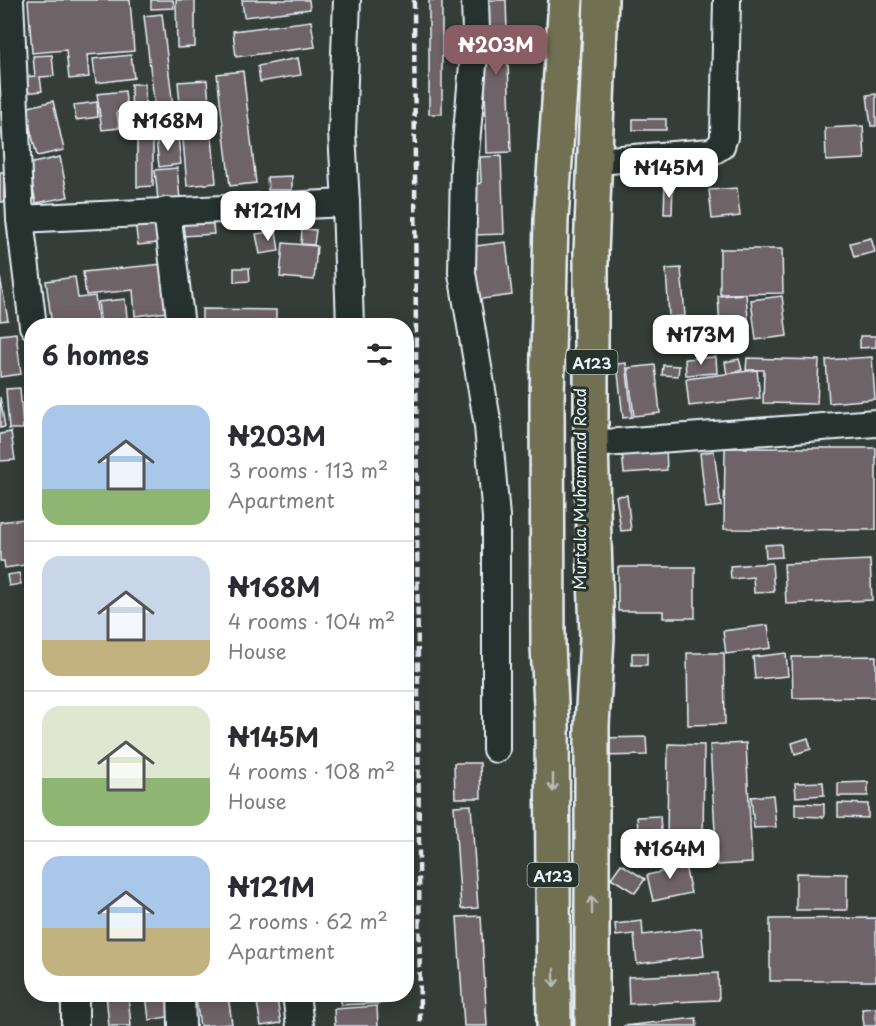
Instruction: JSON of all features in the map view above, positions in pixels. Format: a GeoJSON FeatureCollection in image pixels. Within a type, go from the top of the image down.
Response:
{"type":"FeatureCollection","features":[{"type":"Feature","properties":{"kind":"highway","name":"Murtala Muhammad Road"},"geometry":{"type":"LineString","coordinates":[[554,1026],[547,401],[551,220],[566,0]]}},
{"type":"Feature","properties":{"kind":"highway","name":"Murtala Muhammad Road"},"geometry":{"type":"LineString","coordinates":[[582,0],[570,206],[572,530],[578,647],[582,682],[592,725]]}},
{"type":"Feature","properties":{"kind":"highway","name":"Murtala Muhammad Road"},"geometry":{"type":"LineString","coordinates":[[552,724],[562,673],[572,530],[581,207],[593,0]]}},
{"type":"Feature","properties":{"kind":"highway","name":"Murtala Muhammad Road"},"geometry":{"type":"LineString","coordinates":[[592,1026],[592,725],[597,638],[591,444],[591,253],[601,0]]}},
{"type":"Feature","properties":{"kind":"street"},"geometry":{"type":"LineString","coordinates":[[10,0],[20,219],[32,318]]}},
{"type":"Feature","properties":{"kind":"street"},"geometry":{"type":"LineString","coordinates":[[347,0],[342,133],[350,318]]}},
{"type":"Feature","properties":{"kind":"street"},"geometry":{"type":"LineString","coordinates":[[475,0],[476,32],[464,165],[462,273],[488,426],[496,517],[496,749]]}},
{"type":"Feature","properties":{"kind":"street"},"geometry":{"type":"LineString","coordinates":[[596,161],[711,152],[721,146],[724,137],[727,0]]}},
{"type":"Feature","properties":{"kind":"street"},"geometry":{"type":"LineString","coordinates":[[20,219],[346,203]]}},
{"type":"Feature","properties":{"kind":"street"},"geometry":{"type":"LineString","coordinates":[[167,211],[180,318]]}},
{"type":"Feature","properties":{"kind":"street"},"geometry":{"type":"LineString","coordinates":[[591,444],[876,423]]}},
{"type":"Feature","properties":{"kind":"street"},"geometry":{"type":"LineString","coordinates":[[75,1002],[75,1026]]}},
{"type":"Feature","properties":{"kind":"street"},"geometry":{"type":"LineString","coordinates":[[182,1002],[182,1026]]}},
{"type":"Feature","properties":{"kind":"street"},"geometry":{"type":"LineString","coordinates":[[297,1002],[300,1026]]}},
{"type":"Feature","properties":{"kind":"building"},"geometry":{"type":"Polygon","coordinates":[[[28,0],[130,0],[134,51],[87,55],[89,77],[69,79],[66,50],[32,53],[28,0]]]}},
{"type":"Feature","properties":{"kind":"building"},"geometry":{"type":"Polygon","coordinates":[[[151,0],[173,0],[174,8],[151,9],[151,0]]]}},
{"type":"Feature","properties":{"kind":"building"},"geometry":{"type":"Polygon","coordinates":[[[176,0],[195,0],[195,47],[177,48],[176,0]]]}},
{"type":"Feature","properties":{"kind":"building"},"geometry":{"type":"Polygon","coordinates":[[[242,0],[309,0],[310,9],[244,17],[242,0]]]}},
{"type":"Feature","properties":{"kind":"building"},"geometry":{"type":"Polygon","coordinates":[[[429,0],[442,0],[442,114],[429,114],[429,0]]]}},
{"type":"Feature","properties":{"kind":"building"},"geometry":{"type":"Polygon","coordinates":[[[482,0],[506,0],[511,152],[487,153],[482,0]]]}},
{"type":"Feature","properties":{"kind":"building"},"geometry":{"type":"Polygon","coordinates":[[[162,14],[176,132],[158,134],[144,16],[162,14]]]}},
{"type":"Feature","properties":{"kind":"building"},"geometry":{"type":"Polygon","coordinates":[[[311,21],[315,47],[236,57],[233,31],[311,21]]]}},
{"type":"Feature","properties":{"kind":"building"},"geometry":{"type":"Polygon","coordinates":[[[52,55],[54,76],[40,77],[42,91],[25,93],[24,77],[35,76],[33,56],[52,55]]]}},
{"type":"Feature","properties":{"kind":"building"},"geometry":{"type":"Polygon","coordinates":[[[131,55],[134,78],[96,83],[93,59],[131,55]]]}},
{"type":"Feature","properties":{"kind":"building"},"geometry":{"type":"Polygon","coordinates":[[[298,58],[301,75],[260,82],[258,66],[298,58]]]}},
{"type":"Feature","properties":{"kind":"building"},"geometry":{"type":"Polygon","coordinates":[[[243,71],[256,183],[230,186],[217,74],[243,71]]]}},
{"type":"Feature","properties":{"kind":"building"},"geometry":{"type":"Polygon","coordinates":[[[207,80],[216,183],[187,186],[178,82],[207,80]]]}},
{"type":"Feature","properties":{"kind":"building"},"geometry":{"type":"Polygon","coordinates":[[[131,84],[145,84],[146,130],[132,130],[131,84]]]}},
{"type":"Feature","properties":{"kind":"building"},"geometry":{"type":"Polygon","coordinates":[[[125,91],[127,111],[117,112],[119,128],[102,130],[97,94],[125,91]]]}},
{"type":"Feature","properties":{"kind":"building"},"geometry":{"type":"Polygon","coordinates":[[[876,94],[876,126],[871,126],[867,95],[876,94]]]}},
{"type":"Feature","properties":{"kind":"building"},"geometry":{"type":"Polygon","coordinates":[[[53,101],[64,150],[37,156],[25,108],[53,101]]]}},
{"type":"Feature","properties":{"kind":"building"},"geometry":{"type":"Polygon","coordinates":[[[97,102],[98,117],[76,120],[74,105],[97,102]]]}},
{"type":"Feature","properties":{"kind":"building"},"geometry":{"type":"Polygon","coordinates":[[[633,119],[666,119],[666,130],[633,130],[633,119]]]}},
{"type":"Feature","properties":{"kind":"building"},"geometry":{"type":"Polygon","coordinates":[[[863,126],[865,159],[826,161],[825,128],[863,126]]]}},
{"type":"Feature","properties":{"kind":"building"},"geometry":{"type":"Polygon","coordinates":[[[137,134],[153,134],[153,186],[137,187],[137,134]]]}},
{"type":"Feature","properties":{"kind":"building"},"geometry":{"type":"Polygon","coordinates":[[[178,137],[181,164],[159,167],[156,139],[178,137]]]}},
{"type":"Feature","properties":{"kind":"building"},"geometry":{"type":"Polygon","coordinates":[[[501,156],[504,234],[474,235],[473,184],[481,183],[480,157],[501,156]]]}},
{"type":"Feature","properties":{"kind":"building"},"geometry":{"type":"Polygon","coordinates":[[[60,157],[68,197],[36,203],[28,164],[60,157]]]}},
{"type":"Feature","properties":{"kind":"building"},"geometry":{"type":"Polygon","coordinates":[[[177,168],[180,199],[158,201],[155,170],[177,168]]]}},
{"type":"Feature","properties":{"kind":"building"},"geometry":{"type":"Polygon","coordinates":[[[0,172],[4,172],[4,202],[0,202],[0,172]]]}},
{"type":"Feature","properties":{"kind":"building"},"geometry":{"type":"Polygon","coordinates":[[[292,176],[292,190],[268,190],[267,177],[292,176]]]}},
{"type":"Feature","properties":{"kind":"building"},"geometry":{"type":"Polygon","coordinates":[[[665,184],[673,184],[672,214],[664,214],[665,184]]]}},
{"type":"Feature","properties":{"kind":"building"},"geometry":{"type":"Polygon","coordinates":[[[737,188],[740,216],[712,219],[709,190],[737,188]]]}},
{"type":"Feature","properties":{"kind":"building"},"geometry":{"type":"Polygon","coordinates":[[[212,216],[214,234],[183,236],[182,218],[212,216]]]}},
{"type":"Feature","properties":{"kind":"building"},"geometry":{"type":"Polygon","coordinates":[[[155,219],[158,243],[138,245],[135,221],[155,219]]]}},
{"type":"Feature","properties":{"kind":"building"},"geometry":{"type":"Polygon","coordinates":[[[302,229],[316,230],[314,245],[301,244],[302,229]]]}},
{"type":"Feature","properties":{"kind":"building"},"geometry":{"type":"Polygon","coordinates":[[[276,231],[279,251],[260,254],[256,234],[276,231]]]}},
{"type":"Feature","properties":{"kind":"building"},"geometry":{"type":"Polygon","coordinates":[[[871,238],[875,252],[854,257],[850,243],[871,238]]]}},
{"type":"Feature","properties":{"kind":"building"},"geometry":{"type":"Polygon","coordinates":[[[506,242],[512,295],[475,300],[469,247],[506,242]]]}},
{"type":"Feature","properties":{"kind":"building"},"geometry":{"type":"Polygon","coordinates":[[[283,243],[317,246],[314,280],[280,277],[283,243]]]}},
{"type":"Feature","properties":{"kind":"building"},"geometry":{"type":"Polygon","coordinates":[[[720,249],[782,249],[783,293],[720,294],[720,249]]]}},
{"type":"Feature","properties":{"kind":"building"},"geometry":{"type":"Polygon","coordinates":[[[163,264],[168,312],[135,316],[133,290],[86,295],[83,272],[163,264]]]}},
{"type":"Feature","properties":{"kind":"building"},"geometry":{"type":"Polygon","coordinates":[[[234,268],[249,268],[250,281],[234,282],[234,268]]]}},
{"type":"Feature","properties":{"kind":"building"},"geometry":{"type":"Polygon","coordinates":[[[681,268],[685,316],[669,317],[666,269],[681,268]]]}},
{"type":"Feature","properties":{"kind":"building"},"geometry":{"type":"Polygon","coordinates":[[[0,277],[8,320],[0,321],[0,277]]]}},
{"type":"Feature","properties":{"kind":"building"},"geometry":{"type":"Polygon","coordinates":[[[75,277],[78,298],[95,296],[98,318],[51,318],[46,281],[75,277]]]}},
{"type":"Feature","properties":{"kind":"building"},"geometry":{"type":"Polygon","coordinates":[[[746,294],[750,342],[721,344],[718,296],[746,294]]]}},
{"type":"Feature","properties":{"kind":"building"},"geometry":{"type":"Polygon","coordinates":[[[782,296],[787,336],[756,340],[751,300],[782,296]]]}},
{"type":"Feature","properties":{"kind":"building"},"geometry":{"type":"Polygon","coordinates":[[[125,299],[127,318],[100,318],[98,302],[125,299]]]}},
{"type":"Feature","properties":{"kind":"building"},"geometry":{"type":"Polygon","coordinates":[[[202,309],[276,310],[276,318],[202,318],[202,309]]]}},
{"type":"Feature","properties":{"kind":"building"},"geometry":{"type":"Polygon","coordinates":[[[16,333],[21,374],[0,377],[0,335],[16,333]]]}},
{"type":"Feature","properties":{"kind":"building"},"geometry":{"type":"Polygon","coordinates":[[[860,336],[876,336],[876,347],[860,348],[860,336]]]}},
{"type":"Feature","properties":{"kind":"building"},"geometry":{"type":"Polygon","coordinates":[[[716,357],[717,373],[686,375],[685,359],[716,357]]]}},
{"type":"Feature","properties":{"kind":"building"},"geometry":{"type":"Polygon","coordinates":[[[872,357],[875,399],[829,403],[826,360],[872,357]]]}},
{"type":"Feature","properties":{"kind":"building"},"geometry":{"type":"Polygon","coordinates":[[[747,358],[819,360],[817,404],[763,403],[764,370],[746,370],[747,358]]]}},
{"type":"Feature","properties":{"kind":"building"},"geometry":{"type":"Polygon","coordinates":[[[739,359],[742,370],[727,374],[725,362],[739,359]]]}},
{"type":"Feature","properties":{"kind":"building"},"geometry":{"type":"Polygon","coordinates":[[[626,363],[632,417],[623,418],[617,364],[626,363]]]}},
{"type":"Feature","properties":{"kind":"building"},"geometry":{"type":"Polygon","coordinates":[[[655,365],[660,413],[634,416],[628,368],[655,365]]]}},
{"type":"Feature","properties":{"kind":"building"},"geometry":{"type":"Polygon","coordinates":[[[663,365],[679,366],[678,376],[662,375],[663,365]]]}},
{"type":"Feature","properties":{"kind":"building"},"geometry":{"type":"Polygon","coordinates":[[[757,370],[760,398],[689,406],[686,379],[757,370]]]}},
{"type":"Feature","properties":{"kind":"building"},"geometry":{"type":"Polygon","coordinates":[[[20,388],[23,429],[9,429],[6,389],[20,388]]]}},
{"type":"Feature","properties":{"kind":"building"},"geometry":{"type":"Polygon","coordinates":[[[0,397],[5,427],[0,428],[0,397]]]}},
{"type":"Feature","properties":{"kind":"building"},"geometry":{"type":"Polygon","coordinates":[[[11,432],[15,460],[0,461],[0,434],[11,432]]]}},
{"type":"Feature","properties":{"kind":"building"},"geometry":{"type":"Polygon","coordinates":[[[725,448],[876,448],[876,530],[724,529],[725,448]]]}},
{"type":"Feature","properties":{"kind":"building"},"geometry":{"type":"Polygon","coordinates":[[[666,449],[667,470],[624,473],[622,452],[666,449]]]}},
{"type":"Feature","properties":{"kind":"building"},"geometry":{"type":"Polygon","coordinates":[[[714,451],[721,506],[706,508],[700,453],[714,451]]]}},
{"type":"Feature","properties":{"kind":"building"},"geometry":{"type":"Polygon","coordinates":[[[627,495],[631,530],[621,531],[616,496],[627,495]]]}},
{"type":"Feature","properties":{"kind":"building"},"geometry":{"type":"Polygon","coordinates":[[[24,519],[24,565],[5,568],[4,561],[0,561],[0,522],[24,519]]]}},
{"type":"Feature","properties":{"kind":"building"},"geometry":{"type":"Polygon","coordinates":[[[781,544],[782,557],[766,558],[765,545],[781,544]]]}},
{"type":"Feature","properties":{"kind":"building"},"geometry":{"type":"Polygon","coordinates":[[[870,560],[872,600],[786,604],[784,564],[870,560]]]}},
{"type":"Feature","properties":{"kind":"building"},"geometry":{"type":"Polygon","coordinates":[[[772,563],[774,592],[754,593],[753,577],[731,579],[730,566],[772,563]]]}},
{"type":"Feature","properties":{"kind":"building"},"geometry":{"type":"Polygon","coordinates":[[[618,567],[695,567],[695,618],[663,618],[663,611],[618,611],[618,567]]]}},
{"type":"Feature","properties":{"kind":"building"},"geometry":{"type":"Polygon","coordinates":[[[19,573],[21,584],[9,586],[7,575],[19,573]]]}},
{"type":"Feature","properties":{"kind":"building"},"geometry":{"type":"Polygon","coordinates":[[[768,625],[771,648],[726,654],[723,631],[768,625]]]}},
{"type":"Feature","properties":{"kind":"building"},"geometry":{"type":"Polygon","coordinates":[[[632,653],[647,653],[647,665],[632,665],[632,653]]]}},
{"type":"Feature","properties":{"kind":"building"},"geometry":{"type":"Polygon","coordinates":[[[687,653],[724,653],[725,724],[688,725],[687,653]]]}},
{"type":"Feature","properties":{"kind":"building"},"geometry":{"type":"Polygon","coordinates":[[[786,653],[788,676],[755,679],[753,657],[786,653]]]}},
{"type":"Feature","properties":{"kind":"building"},"geometry":{"type":"Polygon","coordinates":[[[876,656],[876,697],[793,698],[792,657],[876,656]]]}},
{"type":"Feature","properties":{"kind":"building"},"geometry":{"type":"Polygon","coordinates":[[[646,737],[647,755],[600,756],[599,738],[646,737]]]}},
{"type":"Feature","properties":{"kind":"building"},"geometry":{"type":"Polygon","coordinates":[[[808,738],[811,749],[795,754],[792,743],[808,738]]]}},
{"type":"Feature","properties":{"kind":"building"},"geometry":{"type":"Polygon","coordinates":[[[746,743],[752,863],[717,865],[710,745],[746,743]]]}},
{"type":"Feature","properties":{"kind":"building"},"geometry":{"type":"Polygon","coordinates":[[[668,744],[704,745],[703,844],[667,844],[668,744]]]}},
{"type":"Feature","properties":{"kind":"building"},"geometry":{"type":"Polygon","coordinates":[[[454,763],[480,763],[481,798],[455,798],[454,763]]]}},
{"type":"Feature","properties":{"kind":"building"},"geometry":{"type":"Polygon","coordinates":[[[823,782],[824,795],[796,797],[795,783],[823,782]]]}},
{"type":"Feature","properties":{"kind":"building"},"geometry":{"type":"Polygon","coordinates":[[[868,782],[868,796],[838,796],[838,783],[868,782]]]}},
{"type":"Feature","properties":{"kind":"building"},"geometry":{"type":"Polygon","coordinates":[[[773,795],[776,827],[754,828],[751,797],[773,795]]]}},
{"type":"Feature","properties":{"kind":"building"},"geometry":{"type":"Polygon","coordinates":[[[795,803],[824,804],[824,817],[795,816],[795,803]]]}},
{"type":"Feature","properties":{"kind":"building"},"geometry":{"type":"Polygon","coordinates":[[[838,803],[868,804],[868,818],[838,817],[838,803]]]}},
{"type":"Feature","properties":{"kind":"building"},"geometry":{"type":"Polygon","coordinates":[[[471,805],[478,908],[461,909],[454,806],[471,805]]]}},
{"type":"Feature","properties":{"kind":"building"},"geometry":{"type":"Polygon","coordinates":[[[660,816],[661,830],[638,832],[637,817],[660,816]]]}},
{"type":"Feature","properties":{"kind":"building"},"geometry":{"type":"Polygon","coordinates":[[[683,857],[691,893],[653,901],[647,875],[661,872],[659,863],[683,857]]]}},
{"type":"Feature","properties":{"kind":"building"},"geometry":{"type":"Polygon","coordinates":[[[621,864],[645,879],[635,893],[611,878],[621,864]]]}},
{"type":"Feature","properties":{"kind":"building"},"geometry":{"type":"Polygon","coordinates":[[[796,873],[847,874],[847,910],[796,910],[796,873]]]}},
{"type":"Feature","properties":{"kind":"building"},"geometry":{"type":"Polygon","coordinates":[[[481,916],[487,1026],[464,1026],[457,917],[481,916]]]}},
{"type":"Feature","properties":{"kind":"building"},"geometry":{"type":"Polygon","coordinates":[[[876,918],[876,981],[770,981],[770,919],[876,918]]]}},
{"type":"Feature","properties":{"kind":"building"},"geometry":{"type":"Polygon","coordinates":[[[642,921],[643,935],[701,928],[704,956],[637,964],[634,934],[616,936],[615,924],[642,921]]]}},
{"type":"Feature","properties":{"kind":"building"},"geometry":{"type":"Polygon","coordinates":[[[718,973],[719,1000],[629,1004],[628,977],[718,973]]]}},
{"type":"Feature","properties":{"kind":"building"},"geometry":{"type":"Polygon","coordinates":[[[107,1002],[129,1002],[131,1026],[109,1026],[107,1002]]]}},
{"type":"Feature","properties":{"kind":"building"},"geometry":{"type":"Polygon","coordinates":[[[147,1002],[178,1002],[180,1015],[149,1020],[147,1002]]]}},
{"type":"Feature","properties":{"kind":"building"},"geometry":{"type":"Polygon","coordinates":[[[196,1002],[229,1002],[232,1024],[200,1026],[196,1002]]]}},
{"type":"Feature","properties":{"kind":"building"},"geometry":{"type":"Polygon","coordinates":[[[278,1002],[281,1023],[261,1026],[257,1003],[278,1002]]]}},
{"type":"Feature","properties":{"kind":"building"},"geometry":{"type":"Polygon","coordinates":[[[341,1002],[384,1002],[384,1003],[341,1005],[341,1002]]]}},
{"type":"Feature","properties":{"kind":"building"},"geometry":{"type":"Polygon","coordinates":[[[377,1006],[378,1026],[335,1026],[334,1009],[377,1006]]]}},
{"type":"Feature","properties":{"kind":"building"},"geometry":{"type":"Polygon","coordinates":[[[876,1008],[876,1026],[864,1026],[862,1009],[876,1008]]]}},
{"type":"Feature","properties":{"kind":"building"},"geometry":{"type":"Polygon","coordinates":[[[696,1018],[697,1026],[623,1026],[696,1018]]]}},
{"type":"Feature","properties":{"kind":"railway"},"geometry":{"type":"LineString","coordinates":[[414,0],[420,1026]]}}]}
